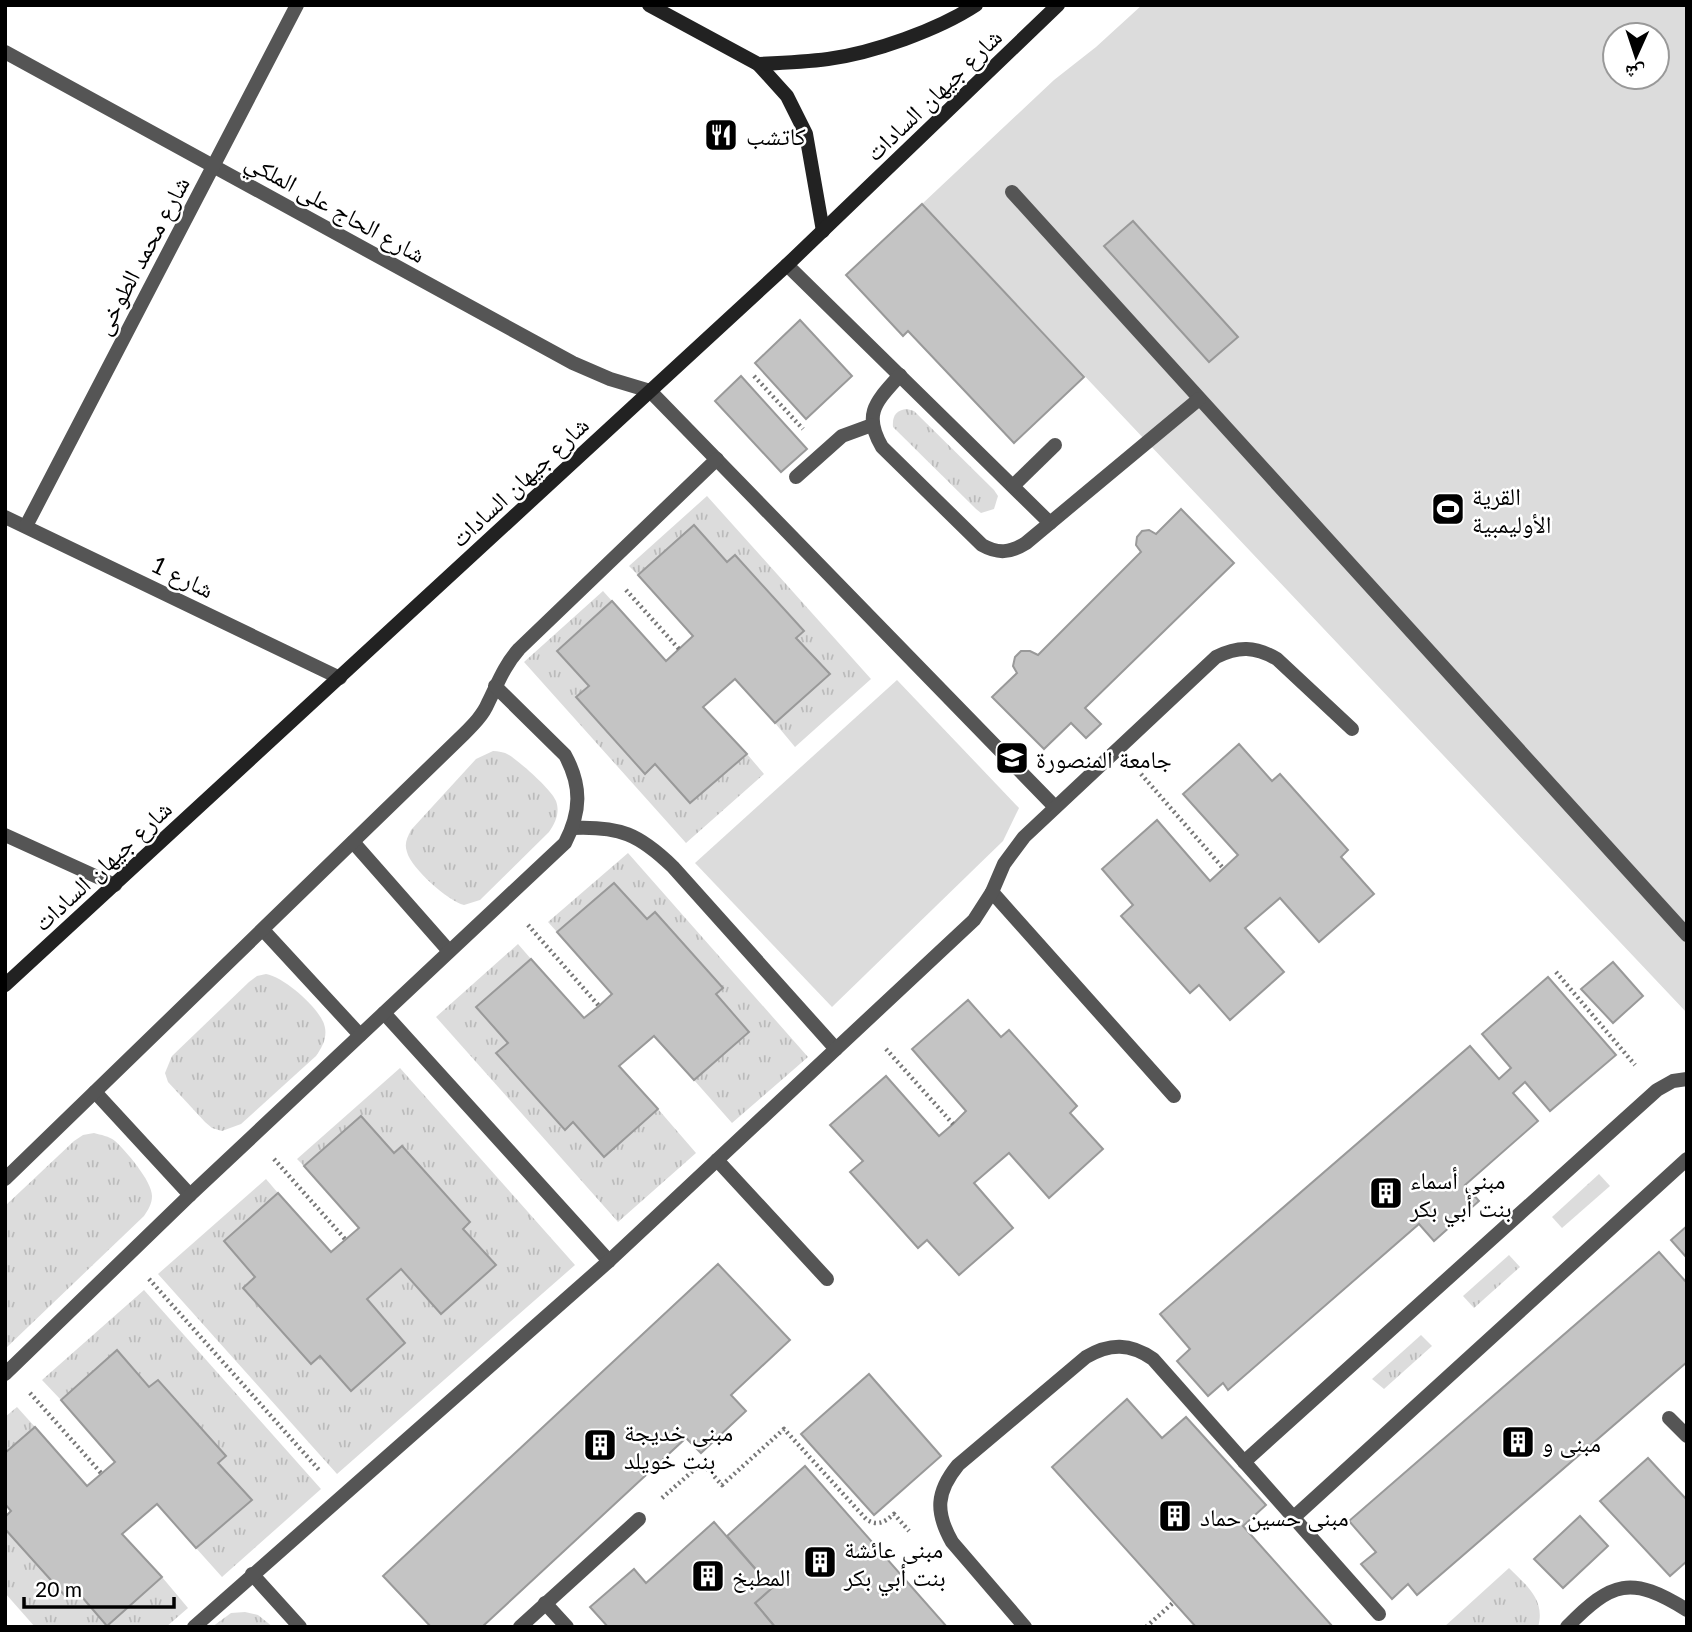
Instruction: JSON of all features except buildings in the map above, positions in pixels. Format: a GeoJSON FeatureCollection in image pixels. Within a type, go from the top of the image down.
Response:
{"type":"FeatureCollection","features":[{"type":"Feature","properties":{"kind":"main road"},"geometry":{"type":"LineString","coordinates":[[649,5],[758,64],[787,96],[806,134],[823,231]]}},
{"type":"Feature","properties":{"kind":"main road","name":"شارع جيهان السادات"},"geometry":{"type":"LineString","coordinates":[[758,64],[830,59],[899,41],[976,5]]}},
{"type":"Feature","properties":{"kind":"main road","name":"شارع جيهان السادات"},"geometry":{"type":"LineString","coordinates":[[5,985],[787,265],[1058,5]]}},
{"type":"Feature","properties":{"kind":"street","name":"شارع محمد الطوخى"},"geometry":{"type":"LineString","coordinates":[[26,526],[297,5]]}},
{"type":"Feature","properties":{"kind":"street","name":"شارع الحاج على الملكي"},"geometry":{"type":"LineString","coordinates":[[5,52],[572,363],[610,379],[650,391]]}},
{"type":"Feature","properties":{"kind":"street"},"geometry":{"type":"LineString","coordinates":[[1012,192],[1687,935]]}},
{"type":"Feature","properties":{"kind":"street"},"geometry":{"type":"LineString","coordinates":[[787,265],[1049,523]]}},
{"type":"Feature","properties":{"kind":"street"},"geometry":{"type":"LineString","coordinates":[[900,375],[875,403],[872,425],[882,447],[982,545],[992,551],[1004,552],[1016,550],[1199,399]]}},
{"type":"Feature","properties":{"kind":"street"},"geometry":{"type":"LineString","coordinates":[[650,391],[1055,807]]}},
{"type":"Feature","properties":{"kind":"street"},"geometry":{"type":"LineString","coordinates":[[796,477],[852,431],[872,425]]}},
{"type":"Feature","properties":{"kind":"street"},"geometry":{"type":"LineString","coordinates":[[1013,486],[1055,445]]}},
{"type":"Feature","properties":{"kind":"street"},"geometry":{"type":"LineString","coordinates":[[5,1179],[264,931],[478,720],[509,660],[519,649],[717,459]]}},
{"type":"Feature","properties":{"kind":"street","name":"شارع 1"},"geometry":{"type":"LineString","coordinates":[[5,516],[340,678]]}},
{"type":"Feature","properties":{"kind":"street"},"geometry":{"type":"LineString","coordinates":[[194,1627],[609,1261],[974,920],[984,907],[1009,857],[1024,837],[1216,657],[1230,650],[1246,647],[1263,650],[1352,729]]}},
{"type":"Feature","properties":{"kind":"street"},"geometry":{"type":"LineString","coordinates":[[7,1372],[190,1195],[565,843],[572,828],[579,798],[573,769],[565,755],[495,686]]}},
{"type":"Feature","properties":{"kind":"street"},"geometry":{"type":"LineString","coordinates":[[572,828],[600,827],[628,833],[652,847],[836,1049]]}},
{"type":"Feature","properties":{"kind":"street"},"geometry":{"type":"LineString","coordinates":[[5,835],[115,885]]}},
{"type":"Feature","properties":{"kind":"street"},"geometry":{"type":"LineString","coordinates":[[353,842],[449,951]]}},
{"type":"Feature","properties":{"kind":"street"},"geometry":{"type":"LineString","coordinates":[[992,892],[1174,1096]]}},
{"type":"Feature","properties":{"kind":"street"},"geometry":{"type":"LineString","coordinates":[[264,931],[360,1035]]}},
{"type":"Feature","properties":{"kind":"street"},"geometry":{"type":"LineString","coordinates":[[384,1013],[609,1261]]}},
{"type":"Feature","properties":{"kind":"street"},"geometry":{"type":"LineString","coordinates":[[1244,1462],[1657,1090],[1673,1081],[1687,1079]]}},
{"type":"Feature","properties":{"kind":"street"},"geometry":{"type":"LineString","coordinates":[[96,1091],[190,1195]]}},
{"type":"Feature","properties":{"kind":"street"},"geometry":{"type":"LineString","coordinates":[[1293,1518],[1687,1159]]}},
{"type":"Feature","properties":{"kind":"street"},"geometry":{"type":"LineString","coordinates":[[717,1160],[827,1279]]}},
{"type":"Feature","properties":{"kind":"street"},"geometry":{"type":"LineString","coordinates":[[1025,1627],[952,1542],[944,1528],[940,1512],[941,1494],[947,1479],[958,1465],[1086,1357],[1099,1349],[1113,1346],[1127,1346],[1142,1351],[1153,1359],[1379,1614]]}},
{"type":"Feature","properties":{"kind":"street"},"geometry":{"type":"LineString","coordinates":[[1669,1418],[1687,1436]]}},
{"type":"Feature","properties":{"kind":"street"},"geometry":{"type":"LineString","coordinates":[[520,1627],[639,1519]]}},
{"type":"Feature","properties":{"kind":"street"},"geometry":{"type":"LineString","coordinates":[[252,1574],[300,1627]]}},
{"type":"Feature","properties":{"kind":"street"},"geometry":{"type":"LineString","coordinates":[[1567,1627],[1598,1597],[1625,1588],[1654,1591],[1687,1610]]}},
{"type":"Feature","properties":{"kind":"street"},"geometry":{"type":"LineString","coordinates":[[545,1603],[567,1627]]}},
{"type":"Feature","properties":{"kind":"path"},"geometry":{"type":"LineString","coordinates":[[754,376],[824,452]]}},
{"type":"Feature","properties":{"kind":"path"},"geometry":{"type":"LineString","coordinates":[[606,566],[679,649]]}},
{"type":"Feature","properties":{"kind":"path"},"geometry":{"type":"LineString","coordinates":[[1118,748],[1223,868]]}},
{"type":"Feature","properties":{"kind":"path"},"geometry":{"type":"LineString","coordinates":[[505,899],[599,1006]]}},
{"type":"Feature","properties":{"kind":"path"},"geometry":{"type":"LineString","coordinates":[[1556,972],[1657,1090]]}},
{"type":"Feature","properties":{"kind":"path"},"geometry":{"type":"LineString","coordinates":[[863,1023],[953,1124]]}},
{"type":"Feature","properties":{"kind":"path"},"geometry":{"type":"LineString","coordinates":[[253,1136],[345,1239]]}},
{"type":"Feature","properties":{"kind":"path"},"geometry":{"type":"LineString","coordinates":[[128,1255],[341,1495]]}},
{"type":"Feature","properties":{"kind":"path"},"geometry":{"type":"LineString","coordinates":[[7,1372],[101,1474]]}},
{"type":"Feature","properties":{"kind":"path"},"geometry":{"type":"LineString","coordinates":[[639,1519],[702,1462],[722,1485],[784,1429],[872,1523],[886,1521],[894,1514],[922,1545],[944,1528]]}},
{"type":"Feature","properties":{"kind":"path"},"geometry":{"type":"LineString","coordinates":[[1146,1627],[1174,1602]]}},
{"type":"Feature","properties":{"kind":"green space","name":"القرية الأوليمبية"},"geometry":{"type":"Polygon","coordinates":[[[1142,5],[1687,5],[1687,1013],[922,204],[1054,80],[1096,47],[1142,5]]]}},
{"type":"Feature","properties":{"kind":"green space"},"geometry":{"type":"Polygon","coordinates":[[[907,409],[914,411],[994,490],[998,496],[994,509],[981,513],[976,509],[893,427],[896,414],[907,409]]]}},
{"type":"Feature","properties":{"kind":"green space"},"geometry":{"type":"Polygon","coordinates":[[[707,496],[871,679],[795,747],[775,723],[829,674],[796,638],[804,631],[735,555],[727,562],[694,525],[638,575],[629,566],[707,496]]]}},
{"type":"Feature","properties":{"kind":"green space"},"geometry":{"type":"Polygon","coordinates":[[[603,591],[612,601],[557,651],[589,686],[645,773],[655,764],[690,803],[747,754],[764,774],[686,843],[524,662],[603,591]]]}},
{"type":"Feature","properties":{"kind":"green space"},"geometry":{"type":"Polygon","coordinates":[[[897,680],[1019,808],[1003,841],[832,1007],[695,863],[897,680]]]}},
{"type":"Feature","properties":{"kind":"green space"},"geometry":{"type":"Polygon","coordinates":[[[493,751],[509,755],[535,776],[556,801],[557,813],[549,832],[480,900],[464,905],[449,897],[423,875],[410,859],[406,841],[411,830],[476,759],[493,751]]]}},
{"type":"Feature","properties":{"kind":"green space"},"geometry":{"type":"Polygon","coordinates":[[[628,853],[808,1057],[732,1123],[694,1080],[748,1032],[716,994],[723,988],[656,913],[647,919],[614,883],[557,932],[548,922],[628,853]]]}},
{"type":"Feature","properties":{"kind":"green space"},"geometry":{"type":"Polygon","coordinates":[[[518,944],[531,959],[477,1007],[508,1043],[497,1054],[564,1130],[573,1122],[604,1157],[658,1109],[696,1153],[618,1222],[436,1017],[518,944]]]}},
{"type":"Feature","properties":{"kind":"green space"},"geometry":{"type":"Polygon","coordinates":[[[266,974],[291,987],[315,1009],[324,1024],[324,1041],[316,1056],[241,1124],[222,1131],[212,1128],[168,1082],[165,1073],[172,1056],[249,982],[266,974]]]}},
{"type":"Feature","properties":{"kind":"green space"},"geometry":{"type":"Polygon","coordinates":[[[400,1068],[575,1265],[337,1474],[158,1274],[266,1179],[278,1193],[224,1241],[255,1277],[243,1288],[311,1364],[320,1356],[351,1391],[405,1343],[367,1299],[401,1269],[441,1314],[496,1265],[463,1229],[470,1221],[402,1146],[394,1153],[361,1116],[304,1166],[297,1159],[400,1068]]]}},
{"type":"Feature","properties":{"kind":"green space"},"geometry":{"type":"Polygon","coordinates":[[[94,1133],[115,1141],[138,1167],[151,1190],[150,1207],[144,1216],[5,1349],[5,1206],[74,1141],[83,1135],[94,1133]]]}},
{"type":"Feature","properties":{"kind":"green space"},"geometry":{"type":"Polygon","coordinates":[[[1599,1174],[1610,1186],[1562,1228],[1552,1217],[1599,1174]]]}},
{"type":"Feature","properties":{"kind":"green space"},"geometry":{"type":"Polygon","coordinates":[[[1509,1255],[1520,1267],[1474,1308],[1463,1296],[1509,1255]]]}},
{"type":"Feature","properties":{"kind":"green space"},"geometry":{"type":"Polygon","coordinates":[[[144,1290],[321,1489],[222,1577],[196,1548],[251,1499],[218,1463],[226,1456],[158,1380],[149,1387],[117,1351],[61,1400],[42,1380],[144,1290]]]}},
{"type":"Feature","properties":{"kind":"green space"},"geometry":{"type":"Polygon","coordinates":[[[1421,1335],[1432,1346],[1384,1389],[1372,1379],[1421,1335]]]}},
{"type":"Feature","properties":{"kind":"green space"},"geometry":{"type":"Polygon","coordinates":[[[17,1407],[35,1427],[5,1453],[5,1417],[17,1407]]]}},
{"type":"Feature","properties":{"kind":"green space"},"geometry":{"type":"Polygon","coordinates":[[[5,1529],[67,1598],[76,1590],[107,1626],[162,1577],[188,1608],[166,1627],[35,1627],[5,1593],[5,1529]]]}},
{"type":"Feature","properties":{"kind":"green space"},"geometry":{"type":"Polygon","coordinates":[[[1509,1568],[1528,1587],[1537,1601],[1540,1617],[1538,1627],[1444,1627],[1509,1568]]]}},
{"type":"Feature","properties":{"kind":"green space"},"geometry":{"type":"Polygon","coordinates":[[[231,1613],[258,1615],[273,1627],[212,1627],[231,1613]]]}},
{"type":"Feature","properties":{"kind":"place","name":"كاتشب"},"geometry":{"type":"Point","coordinates":[721,135]}},
{"type":"Feature","properties":{"kind":"place","name":"القرية الأوليمبية"},"geometry":{"type":"Point","coordinates":[1448,509]}},
{"type":"Feature","properties":{"kind":"place","name":"جامعة المنصورة"},"geometry":{"type":"Point","coordinates":[1012,758]}},
{"type":"Feature","properties":{"kind":"place","name":"مبنى أسماء بنت أبي بكر"},"geometry":{"type":"Point","coordinates":[1386,1193]}},
{"type":"Feature","properties":{"kind":"place","name":"مبنى و"},"geometry":{"type":"Point","coordinates":[1518,1442]}},
{"type":"Feature","properties":{"kind":"place","name":"مبنى خديجة بنت خويلد"},"geometry":{"type":"Point","coordinates":[600,1445]}},
{"type":"Feature","properties":{"kind":"place","name":"مبنى حسين حماد"},"geometry":{"type":"Point","coordinates":[1175,1516]}},
{"type":"Feature","properties":{"kind":"place","name":"مبنى عائشة بنت أبي بكر"},"geometry":{"type":"Point","coordinates":[820,1562]}},
{"type":"Feature","properties":{"kind":"place","name":"المطبخ"},"geometry":{"type":"Point","coordinates":[708,1576]}}]}
